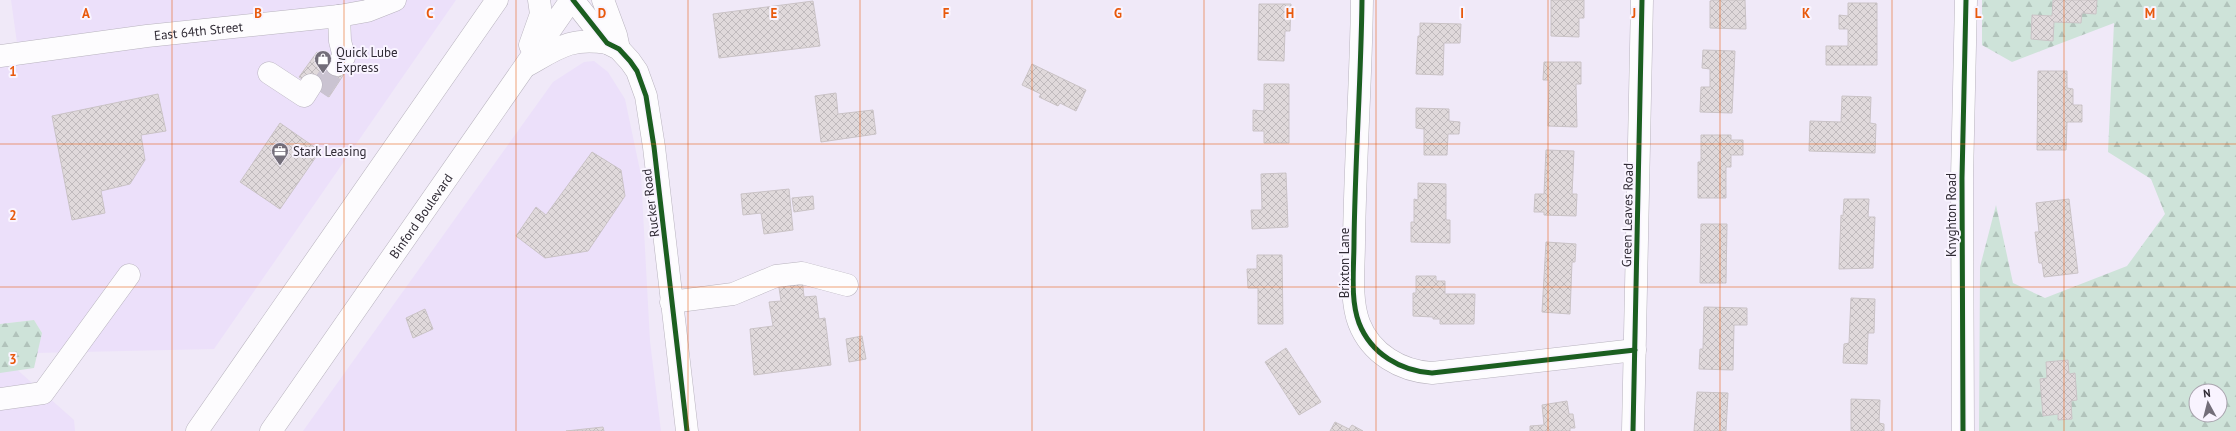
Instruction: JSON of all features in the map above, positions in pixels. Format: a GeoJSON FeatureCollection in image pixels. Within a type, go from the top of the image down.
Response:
{"type":"FeatureCollection","features":[{"type":"Feature","properties":{"kind":"street","name":"East 64th Street"},"geometry":{"type":"LineString","coordinates":[[0,56],[147,36],[339,16],[367,11],[395,0]]}},
{"type":"Feature","properties":{"kind":"street"},"geometry":{"type":"LineString","coordinates":[[480,25],[484,0]]}},
{"type":"Feature","properties":{"kind":"street"},"geometry":{"type":"LineString","coordinates":[[197,431],[497,0]]}},
{"type":"Feature","properties":{"kind":"street"},"geometry":{"type":"LineString","coordinates":[[523,67],[541,14],[539,0]]}},
{"type":"Feature","properties":{"kind":"street","name":"Binford Boulevard"},"geometry":{"type":"LineString","coordinates":[[271,431],[523,67],[572,0]]}},
{"type":"Feature","properties":{"kind":"street","name":"Rucker Road"},"geometry":{"type":"LineString","coordinates":[[572,0],[637,71],[648,107],[687,431]]}},
{"type":"Feature","properties":{"kind":"street","name":"Rucker Road"},"geometry":{"type":"LineString","coordinates":[[603,0],[616,35],[613,46]]}},
{"type":"Feature","properties":{"kind":"street","name":"Brixton Lane"},"geometry":{"type":"LineString","coordinates":[[1362,0],[1355,212],[1354,298],[1359,323],[1372,345],[1384,357],[1399,366],[1432,373],[1635,350]]}},
{"type":"Feature","properties":{"kind":"street","name":"Green Leaves Road"},"geometry":{"type":"LineString","coordinates":[[1632,431],[1642,0]]}},
{"type":"Feature","properties":{"kind":"street","name":"Knyghton Road"},"geometry":{"type":"LineString","coordinates":[[1964,431],[1962,200],[1966,0]]}},
{"type":"Feature","properties":{"kind":"street"},"geometry":{"type":"LineString","coordinates":[[332,62],[344,57],[340,41],[339,16]]}},
{"type":"Feature","properties":{"kind":"street"},"geometry":{"type":"LineString","coordinates":[[523,67],[569,43],[581,40],[613,46]]}},
{"type":"Feature","properties":{"kind":"street"},"geometry":{"type":"LineString","coordinates":[[269,73],[311,91]]}},
{"type":"Feature","properties":{"kind":"street"},"geometry":{"type":"LineString","coordinates":[[672,302],[733,294],[776,276],[802,273],[847,285]]}},
{"type":"Feature","properties":{"kind":"street"},"geometry":{"type":"LineString","coordinates":[[0,399],[43,393],[129,275]]}},
{"type":"Feature","properties":{"kind":"shaded area"},"geometry":{"type":"Polygon","coordinates":[[[11,0],[456,0],[214,349],[36,353],[42,333],[34,320],[0,324],[0,46],[17,43],[11,0]]]}},
{"type":"Feature","properties":{"kind":"shaded area"},"geometry":{"type":"Polygon","coordinates":[[[594,61],[608,72],[625,99],[641,175],[650,341],[661,431],[303,431],[553,82],[584,62],[594,61]]]}},
{"type":"Feature","properties":{"kind":"shaded area"},"geometry":{"type":"Polygon","coordinates":[[[14,367],[74,420],[75,431],[0,431],[0,368],[14,367]]]}},
{"type":"Feature","properties":{"kind":"green space"},"geometry":{"type":"Polygon","coordinates":[[[1982,0],[2236,0],[2236,431],[1979,431],[1980,267],[1996,205],[2013,283],[2045,298],[2127,266],[2165,214],[2151,179],[2108,152],[2114,23],[2012,62],[1982,45],[1982,0]]]}},
{"type":"Feature","properties":{"kind":"green space"},"geometry":{"type":"Polygon","coordinates":[[[34,320],[42,333],[34,368],[0,373],[0,324],[34,320]]]}},
{"type":"Feature","properties":{"kind":"building"},"geometry":{"type":"Polygon","coordinates":[[[1551,0],[1584,0],[1584,18],[1579,18],[1579,37],[1551,36],[1551,0]]]}},
{"type":"Feature","properties":{"kind":"building"},"geometry":{"type":"Polygon","coordinates":[[[1745,0],[1746,29],[1710,28],[1710,1],[1745,0]]]}},
{"type":"Feature","properties":{"kind":"building"},"geometry":{"type":"Polygon","coordinates":[[[2053,0],[2097,0],[2096,14],[2082,13],[2081,23],[2054,22],[2053,41],[2031,39],[2032,15],[2052,16],[2053,0]]]}},
{"type":"Feature","properties":{"kind":"building"},"geometry":{"type":"Polygon","coordinates":[[[813,1],[820,46],[719,58],[713,14],[813,1]]]}},
{"type":"Feature","properties":{"kind":"building"},"geometry":{"type":"Polygon","coordinates":[[[1848,3],[1877,3],[1877,65],[1826,65],[1826,46],[1848,46],[1848,29],[1839,29],[1839,15],[1848,16],[1848,3]]]}},
{"type":"Feature","properties":{"kind":"building"},"geometry":{"type":"Polygon","coordinates":[[[1259,4],[1291,4],[1290,31],[1285,31],[1284,61],[1258,60],[1259,4]]]}},
{"type":"Feature","properties":{"kind":"building"},"geometry":{"type":"Polygon","coordinates":[[[1420,23],[1461,24],[1460,43],[1444,43],[1443,75],[1416,74],[1420,23]]]}},
{"type":"Feature","properties":{"kind":"building"},"geometry":{"type":"Polygon","coordinates":[[[1703,50],[1735,51],[1732,113],[1700,112],[1701,87],[1710,87],[1710,69],[1702,68],[1703,50]]]}},
{"type":"Feature","properties":{"kind":"building","name":"Quick Lube Express"},"geometry":{"type":"Polygon","coordinates":[[[317,52],[346,71],[329,97],[299,77],[317,52]]]}},
{"type":"Feature","properties":{"kind":"building"},"geometry":{"type":"Polygon","coordinates":[[[1544,62],[1581,62],[1581,84],[1576,84],[1577,127],[1548,126],[1549,80],[1543,80],[1544,62]]]}},
{"type":"Feature","properties":{"kind":"building"},"geometry":{"type":"Polygon","coordinates":[[[1032,64],[1086,90],[1076,111],[1060,103],[1058,106],[1039,97],[1041,94],[1022,85],[1032,64]]]}},
{"type":"Feature","properties":{"kind":"building"},"geometry":{"type":"Polygon","coordinates":[[[2038,71],[2067,71],[2067,88],[2073,89],[2073,105],[2082,105],[2082,122],[2067,122],[2066,150],[2037,150],[2038,71]]]}},
{"type":"Feature","properties":{"kind":"building"},"geometry":{"type":"Polygon","coordinates":[[[1264,84],[1289,84],[1289,143],[1264,143],[1264,131],[1253,131],[1253,110],[1264,111],[1264,84]]]}},
{"type":"Feature","properties":{"kind":"building"},"geometry":{"type":"Polygon","coordinates":[[[836,93],[838,114],[873,110],[876,134],[821,142],[815,96],[836,93]]]}},
{"type":"Feature","properties":{"kind":"building"},"geometry":{"type":"Polygon","coordinates":[[[158,94],[166,131],[141,135],[145,160],[130,184],[101,191],[105,213],[72,220],[52,116],[158,94]]]}},
{"type":"Feature","properties":{"kind":"building"},"geometry":{"type":"Polygon","coordinates":[[[1842,96],[1871,97],[1870,123],[1876,124],[1875,153],[1809,151],[1810,121],[1841,122],[1842,96]]]}},
{"type":"Feature","properties":{"kind":"building"},"geometry":{"type":"Polygon","coordinates":[[[1416,108],[1449,109],[1449,121],[1460,122],[1459,134],[1448,134],[1447,155],[1424,155],[1424,129],[1416,128],[1416,108]]]}},
{"type":"Feature","properties":{"kind":"building","name":"Stark Leasing"},"geometry":{"type":"Polygon","coordinates":[[[280,123],[320,151],[280,209],[240,182],[280,123]]]}},
{"type":"Feature","properties":{"kind":"building"},"geometry":{"type":"Polygon","coordinates":[[[1701,135],[1731,135],[1731,140],[1743,140],[1743,155],[1731,155],[1731,167],[1726,167],[1726,198],[1698,198],[1698,162],[1701,162],[1701,135]]]}},
{"type":"Feature","properties":{"kind":"building"},"geometry":{"type":"Polygon","coordinates":[[[1546,150],[1574,151],[1572,194],[1577,194],[1576,216],[1544,215],[1544,212],[1534,212],[1535,194],[1544,194],[1546,150]]]}},
{"type":"Feature","properties":{"kind":"building"},"geometry":{"type":"Polygon","coordinates":[[[592,152],[621,170],[625,196],[588,251],[545,258],[516,236],[536,207],[546,215],[592,152]]]}},
{"type":"Feature","properties":{"kind":"building"},"geometry":{"type":"Polygon","coordinates":[[[1286,173],[1288,227],[1252,229],[1251,210],[1262,210],[1261,174],[1286,173]]]}},
{"type":"Feature","properties":{"kind":"building"},"geometry":{"type":"Polygon","coordinates":[[[1418,183],[1446,184],[1446,220],[1450,220],[1450,243],[1411,242],[1411,222],[1414,222],[1414,199],[1418,200],[1418,183]]]}},
{"type":"Feature","properties":{"kind":"building"},"geometry":{"type":"Polygon","coordinates":[[[789,189],[793,230],[764,234],[761,213],[743,215],[741,194],[789,189]]]}},
{"type":"Feature","properties":{"kind":"building"},"geometry":{"type":"Polygon","coordinates":[[[813,196],[814,209],[794,212],[792,198],[813,196]]]}},
{"type":"Feature","properties":{"kind":"building"},"geometry":{"type":"Polygon","coordinates":[[[1844,199],[1869,199],[1868,217],[1875,217],[1873,268],[1839,269],[1841,215],[1843,216],[1844,199]]]}},
{"type":"Feature","properties":{"kind":"building"},"geometry":{"type":"Polygon","coordinates":[[[2069,199],[2078,273],[2044,277],[2042,263],[2039,263],[2035,232],[2039,232],[2036,203],[2069,199]]]}},
{"type":"Feature","properties":{"kind":"building"},"geometry":{"type":"Polygon","coordinates":[[[1701,224],[1727,224],[1726,283],[1700,283],[1701,224]]]}},
{"type":"Feature","properties":{"kind":"building"},"geometry":{"type":"Polygon","coordinates":[[[1546,242],[1576,244],[1575,262],[1572,262],[1570,314],[1542,312],[1546,242]]]}},
{"type":"Feature","properties":{"kind":"building"},"geometry":{"type":"Polygon","coordinates":[[[1257,255],[1282,255],[1283,324],[1258,324],[1258,288],[1248,288],[1247,269],[1257,269],[1257,255]]]}},
{"type":"Feature","properties":{"kind":"building"},"geometry":{"type":"Polygon","coordinates":[[[1416,276],[1436,276],[1436,281],[1445,281],[1445,294],[1475,294],[1474,324],[1440,324],[1440,319],[1433,319],[1433,317],[1413,316],[1413,293],[1416,293],[1416,276]]]}},
{"type":"Feature","properties":{"kind":"building"},"geometry":{"type":"Polygon","coordinates":[[[802,278],[804,297],[816,296],[819,319],[825,318],[831,365],[754,375],[750,329],[773,326],[769,302],[781,301],[778,281],[802,278]]]}},
{"type":"Feature","properties":{"kind":"building"},"geometry":{"type":"Polygon","coordinates":[[[1851,298],[1875,299],[1874,333],[1868,333],[1867,364],[1843,363],[1844,344],[1849,343],[1851,298]]]}},
{"type":"Feature","properties":{"kind":"building"},"geometry":{"type":"Polygon","coordinates":[[[1704,307],[1747,308],[1747,325],[1734,325],[1733,370],[1699,369],[1700,349],[1703,349],[1704,307]]]}},
{"type":"Feature","properties":{"kind":"building"},"geometry":{"type":"Polygon","coordinates":[[[425,309],[433,329],[413,338],[406,318],[425,309]]]}},
{"type":"Feature","properties":{"kind":"building"},"geometry":{"type":"Polygon","coordinates":[[[862,336],[866,359],[849,362],[846,339],[862,336]]]}},
{"type":"Feature","properties":{"kind":"building"},"geometry":{"type":"Polygon","coordinates":[[[1286,348],[1321,402],[1299,415],[1265,362],[1286,348]]]}},
{"type":"Feature","properties":{"kind":"building"},"geometry":{"type":"Polygon","coordinates":[[[2068,360],[2069,374],[2075,373],[2077,400],[2071,401],[2072,419],[2058,420],[2058,414],[2043,416],[2040,379],[2047,378],[2046,362],[2068,360]]]}},
{"type":"Feature","properties":{"kind":"building"},"geometry":{"type":"Polygon","coordinates":[[[1697,392],[1728,393],[1726,431],[1694,431],[1697,392]]]}},
{"type":"Feature","properties":{"kind":"building"},"geometry":{"type":"Polygon","coordinates":[[[1851,399],[1880,400],[1879,423],[1884,424],[1884,431],[1851,431],[1851,399]]]}},
{"type":"Feature","properties":{"kind":"building"},"geometry":{"type":"Polygon","coordinates":[[[1567,401],[1569,414],[1573,414],[1575,428],[1570,428],[1570,431],[1530,431],[1530,426],[1544,425],[1542,405],[1567,401]]]}},
{"type":"Feature","properties":{"kind":"building"},"geometry":{"type":"Polygon","coordinates":[[[1335,422],[1349,429],[1352,425],[1363,431],[1330,431],[1335,422]]]}},
{"type":"Feature","properties":{"kind":"building"},"geometry":{"type":"Polygon","coordinates":[[[603,427],[604,431],[566,431],[603,427]]]}},
{"type":"Feature","properties":{"kind":"tunnel"},"geometry":{"type":"LineString","coordinates":[[319,91],[337,65]]}},
{"type":"Feature","properties":{"kind":"cycle path"},"geometry":{"type":"LineString","coordinates":[[573,0],[607,43],[619,49],[630,61],[637,71],[646,96],[654,147],[687,431]]}},
{"type":"Feature","properties":{"kind":"cycle path"},"geometry":{"type":"LineString","coordinates":[[1362,0],[1353,294],[1359,323],[1371,344],[1388,359],[1398,364],[1420,372],[1432,373],[1635,350]]}},
{"type":"Feature","properties":{"kind":"cycle path"},"geometry":{"type":"LineString","coordinates":[[1633,431],[1642,0]]}},
{"type":"Feature","properties":{"kind":"cycle path"},"geometry":{"type":"LineString","coordinates":[[1963,431],[1962,178],[1966,0]]}},
{"type":"Feature","properties":{"kind":"place","name":"Quick Lube Express"},"geometry":{"type":"Point","coordinates":[323,74]}},
{"type":"Feature","properties":{"kind":"place","name":"Stark Leasing"},"geometry":{"type":"Point","coordinates":[280,166]}}]}
